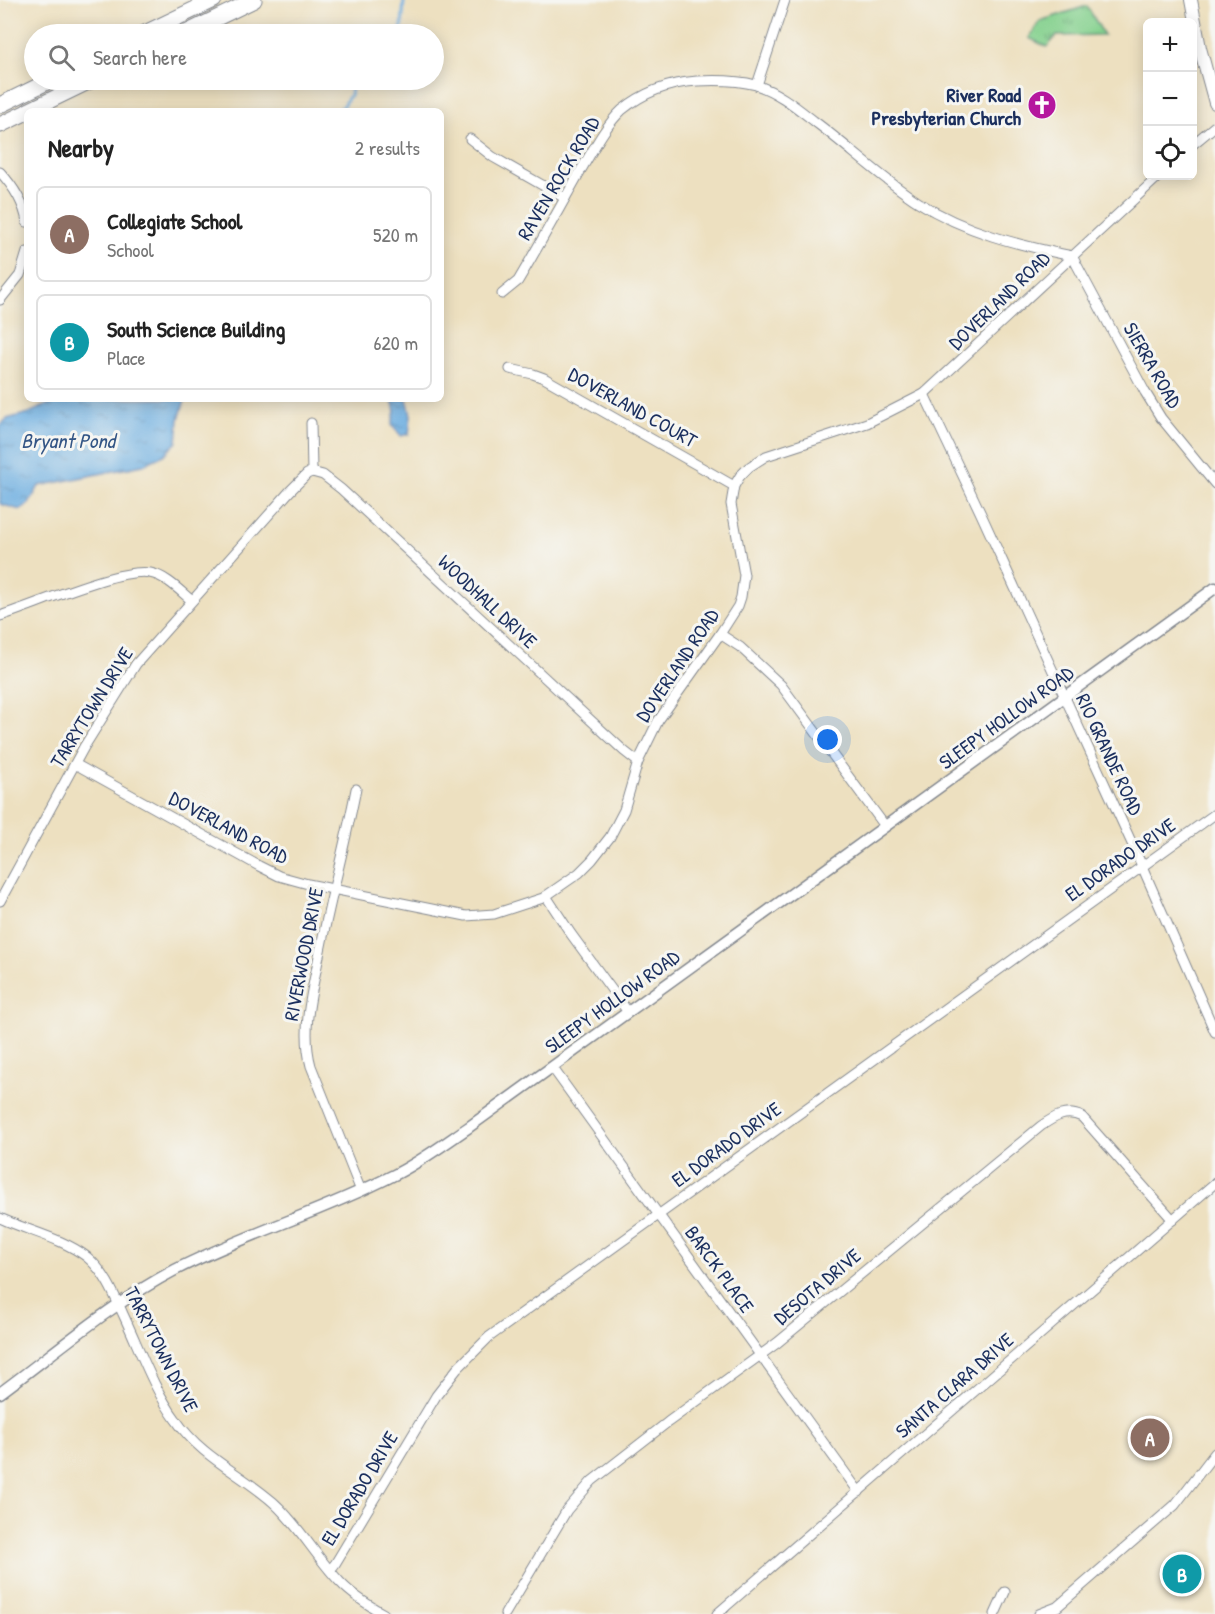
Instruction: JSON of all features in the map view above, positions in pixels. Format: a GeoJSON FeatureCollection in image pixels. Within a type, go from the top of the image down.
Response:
{"type":"FeatureCollection","features":[{"type":"Feature","properties":{"kind":"highway"},"geometry":{"type":"LineString","coordinates":[[164,24],[214,0]]}},
{"type":"Feature","properties":{"kind":"highway"},"geometry":{"type":"LineString","coordinates":[[205,24],[254,0]]}},
{"type":"Feature","properties":{"kind":"highway"},"geometry":{"type":"LineString","coordinates":[[0,105],[31,90]]}},
{"type":"Feature","properties":{"kind":"highway"},"geometry":{"type":"LineString","coordinates":[[34,108],[71,90]]}},
{"type":"Feature","properties":{"kind":"highway"},"geometry":{"type":"LineString","coordinates":[[0,125],[24,113]]}},
{"type":"Feature","properties":{"kind":"main road"},"geometry":{"type":"LineString","coordinates":[[1191,0],[1200,48],[1215,103]]}},
{"type":"Feature","properties":{"kind":"street"},"geometry":{"type":"LineString","coordinates":[[757,86],[786,0]]}},
{"type":"Feature","properties":{"kind":"street","name":"RAVEN ROCK ROAD"},"geometry":{"type":"LineString","coordinates":[[502,294],[518,281],[610,123],[644,94],[696,81],[729,81],[771,91],[790,103],[895,185],[941,215],[983,234],[1018,245],[1072,256]]}},
{"type":"Feature","properties":{"kind":"street"},"geometry":{"type":"LineString","coordinates":[[1197,141],[1215,126]]}},
{"type":"Feature","properties":{"kind":"street"},"geometry":{"type":"LineString","coordinates":[[470,139],[493,157],[565,198]]}},
{"type":"Feature","properties":{"kind":"street"},"geometry":{"type":"LineString","coordinates":[[0,172],[11,184],[24,211]]}},
{"type":"Feature","properties":{"kind":"street","name":"DOVERLAND ROAD"},"geometry":{"type":"LineString","coordinates":[[75,764],[259,866],[289,879],[466,916],[494,914],[546,896],[579,873],[610,837],[624,810],[638,762],[658,721],[738,606],[743,584],[742,561],[732,513],[734,486],[749,467],[760,458],[867,423],[924,394],[1155,180]]}},
{"type":"Feature","properties":{"kind":"street","name":"SIERRA ROAD"},"geometry":{"type":"LineString","coordinates":[[1072,256],[1161,418],[1215,484]]}},
{"type":"Feature","properties":{"kind":"street"},"geometry":{"type":"LineString","coordinates":[[0,300],[20,275],[24,262]]}},
{"type":"Feature","properties":{"kind":"street","name":"DOVERLAND COURT"},"geometry":{"type":"LineString","coordinates":[[510,369],[544,378],[734,486]]}},
{"type":"Feature","properties":{"kind":"street","name":"RIO GRANDE ROAD"},"geometry":{"type":"LineString","coordinates":[[924,394],[981,514],[1215,1032]]}},
{"type":"Feature","properties":{"kind":"street"},"geometry":{"type":"LineString","coordinates":[[311,423],[312,472]]}},
{"type":"Feature","properties":{"kind":"street","name":"TARRYTOWN DRIVE"},"geometry":{"type":"LineString","coordinates":[[0,901],[75,764],[135,664],[290,491],[312,472]]}},
{"type":"Feature","properties":{"kind":"street","name":"WOODHALL DRIVE"},"geometry":{"type":"LineString","coordinates":[[312,472],[323,475],[340,489],[638,762]]}},
{"type":"Feature","properties":{"kind":"street"},"geometry":{"type":"LineString","coordinates":[[0,616],[135,572],[159,576],[192,600]]}},
{"type":"Feature","properties":{"kind":"street","name":"SLEEPY HOLLOW ROAD"},"geometry":{"type":"LineString","coordinates":[[0,1393],[119,1305],[159,1279],[205,1256],[361,1191],[419,1161],[1215,588]]}},
{"type":"Feature","properties":{"kind":"street"},"geometry":{"type":"LineString","coordinates":[[720,634],[747,653],[782,686],[885,826]]}},
{"type":"Feature","properties":{"kind":"street","name":"RIVERWOOD DRIVE"},"geometry":{"type":"LineString","coordinates":[[356,789],[307,1021],[307,1046],[311,1066],[361,1191]]}},
{"type":"Feature","properties":{"kind":"street","name":"EL DORADO DRIVE"},"geometry":{"type":"LineString","coordinates":[[330,1570],[436,1396],[474,1351],[515,1317],[1215,814]]}},
{"type":"Feature","properties":{"kind":"street"},"geometry":{"type":"LineString","coordinates":[[546,896],[628,1012]]}},
{"type":"Feature","properties":{"kind":"street","name":"BARCK PLACE"},"geometry":{"type":"LineString","coordinates":[[552,1067],[859,1491]]}},
{"type":"Feature","properties":{"kind":"street","name":"DESOTA DRIVE"},"geometry":{"type":"LineString","coordinates":[[505,1614],[562,1518],[592,1481],[760,1355],[1041,1126],[1062,1114],[1076,1114],[1087,1122],[1173,1220]]}},
{"type":"Feature","properties":{"kind":"street","name":"SANTA CLARA DRIVE"},"geometry":{"type":"LineString","coordinates":[[717,1614],[1215,1184]]}},
{"type":"Feature","properties":{"kind":"street","name":"TARRYTOWN DRIVE"},"geometry":{"type":"LineString","coordinates":[[0,1218],[50,1238],[80,1252],[89,1259],[104,1275],[161,1395],[176,1421],[204,1453],[274,1502],[352,1593],[384,1614]]}},
{"type":"Feature","properties":{"kind":"street"},"geometry":{"type":"LineString","coordinates":[[1039,1614],[1057,1607],[1175,1506],[1215,1453]]}},
{"type":"Feature","properties":{"kind":"street"},"geometry":{"type":"LineString","coordinates":[[994,1614],[1005,1592]]}},
{"type":"Feature","properties":{"kind":"green space"},"geometry":{"type":"Polygon","coordinates":[[[1087,6],[1104,35],[1056,36],[1047,47],[1029,38],[1040,21],[1087,6]]]}},
{"type":"Feature","properties":{"kind":"water","name":"Bryant Pond"},"geometry":{"type":"Polygon","coordinates":[[[53,402],[184,402],[179,419],[177,442],[164,455],[143,465],[39,486],[29,504],[20,510],[0,504],[0,425],[7,419],[29,413],[53,402]]]}},
{"type":"Feature","properties":{"kind":"water"},"geometry":{"type":"Polygon","coordinates":[[[393,402],[408,402],[411,415],[409,434],[401,436],[392,425],[395,411],[393,402]]]}},
{"type":"Feature","properties":{"kind":"waterway"},"geometry":{"type":"LineString","coordinates":[[402,24],[404,0]]}},
{"type":"Feature","properties":{"kind":"waterway"},"geometry":{"type":"LineString","coordinates":[[341,108],[351,90]]}},
{"type":"Feature","properties":{"kind":"place","name":"River Road Presbyterian Church"},"geometry":{"type":"Point","coordinates":[1042,105]}},
{"type":"Feature","properties":{"kind":"place","name":"Collegiate School"},"geometry":{"type":"Point","coordinates":[1150,1438]}},
{"type":"Feature","properties":{"kind":"place","name":"South Science Building"},"geometry":{"type":"Point","coordinates":[1182,1574]}}]}
